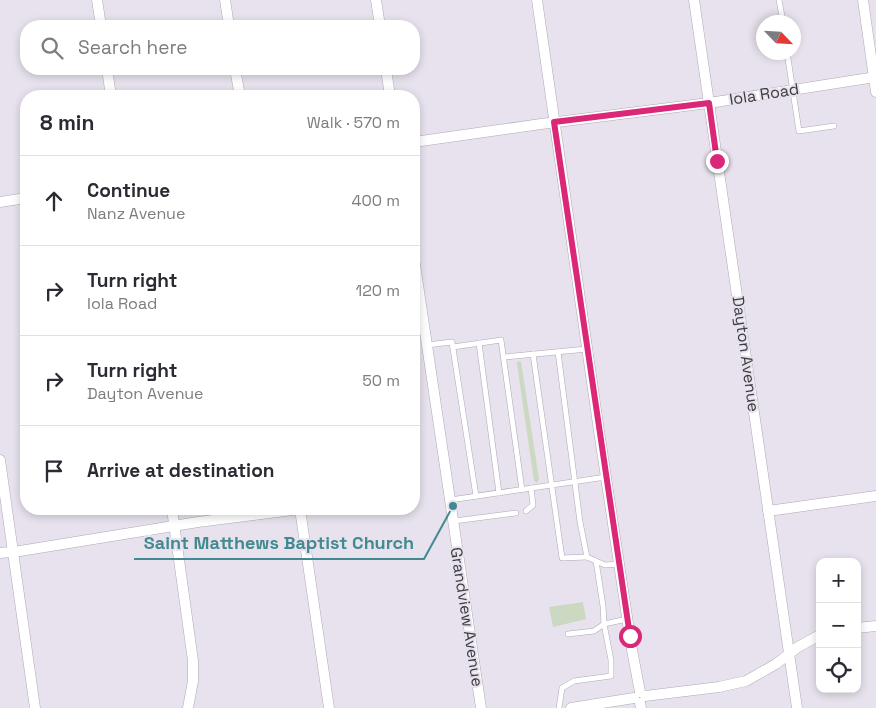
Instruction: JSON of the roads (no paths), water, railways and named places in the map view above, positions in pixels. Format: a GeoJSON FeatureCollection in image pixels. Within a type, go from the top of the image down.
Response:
{"type":"FeatureCollection","features":[{"type":"Feature","properties":{"kind":"street"},"geometry":{"type":"LineString","coordinates":[[97,0],[99,20]]}},
{"type":"Feature","properties":{"kind":"street"},"geometry":{"type":"LineString","coordinates":[[225,0],[228,20]]}},
{"type":"Feature","properties":{"kind":"street"},"geometry":{"type":"LineString","coordinates":[[376,0],[379,20]]}},
{"type":"Feature","properties":{"kind":"street"},"geometry":{"type":"LineString","coordinates":[[537,0],[640,699]]}},
{"type":"Feature","properties":{"kind":"street","name":"Dayton Avenue"},"geometry":{"type":"LineString","coordinates":[[694,0],[797,708]]}},
{"type":"Feature","properties":{"kind":"street"},"geometry":{"type":"LineString","coordinates":[[863,0],[876,92]]}},
{"type":"Feature","properties":{"kind":"street"},"geometry":{"type":"LineString","coordinates":[[108,75],[110,90]]}},
{"type":"Feature","properties":{"kind":"street"},"geometry":{"type":"LineString","coordinates":[[237,75],[239,90]]}},
{"type":"Feature","properties":{"kind":"street"},"geometry":{"type":"LineString","coordinates":[[387,75],[389,90]]}},
{"type":"Feature","properties":{"kind":"street","name":"Iola Road"},"geometry":{"type":"LineString","coordinates":[[420,141],[709,103],[875,77]]}},
{"type":"Feature","properties":{"kind":"street"},"geometry":{"type":"LineString","coordinates":[[0,202],[20,199]]}},
{"type":"Feature","properties":{"kind":"street","name":"Grandview Avenue"},"geometry":{"type":"LineString","coordinates":[[420,298],[481,708]]}},
{"type":"Feature","properties":{"kind":"street"},"geometry":{"type":"LineString","coordinates":[[0,460],[36,708]]}},
{"type":"Feature","properties":{"kind":"street"},"geometry":{"type":"LineString","coordinates":[[768,511],[876,496]]}},
{"type":"Feature","properties":{"kind":"street"},"geometry":{"type":"LineString","coordinates":[[173,515],[193,661],[193,682],[188,708]]}},
{"type":"Feature","properties":{"kind":"street"},"geometry":{"type":"LineString","coordinates":[[0,553],[256,515]]}},
{"type":"Feature","properties":{"kind":"street"},"geometry":{"type":"LineString","coordinates":[[301,515],[329,708]]}},
{"type":"Feature","properties":{"kind":"street"},"geometry":{"type":"LineString","coordinates":[[861,628],[876,626]]}},
{"type":"Feature","properties":{"kind":"street"},"geometry":{"type":"LineString","coordinates":[[571,708],[719,687],[746,681],[776,664],[798,647],[816,638]]}},
{"type":"Feature","properties":{"kind":"lane"},"geometry":{"type":"LineString","coordinates":[[779,0],[782,15]]}},
{"type":"Feature","properties":{"kind":"lane"},"geometry":{"type":"LineString","coordinates":[[788,60],[799,131],[834,126]]}},
{"type":"Feature","properties":{"kind":"lane"},"geometry":{"type":"LineString","coordinates":[[453,347],[502,340],[522,490]]}},
{"type":"Feature","properties":{"kind":"lane"},"geometry":{"type":"LineString","coordinates":[[427,345],[452,342],[476,496]]}},
{"type":"Feature","properties":{"kind":"lane"},"geometry":{"type":"LineString","coordinates":[[479,343],[499,493]]}},
{"type":"Feature","properties":{"kind":"lane"},"geometry":{"type":"LineString","coordinates":[[504,357],[588,349]]}},
{"type":"Feature","properties":{"kind":"lane"},"geometry":{"type":"LineString","coordinates":[[558,352],[574,482],[587,557]]}},
{"type":"Feature","properties":{"kind":"lane"},"geometry":{"type":"LineString","coordinates":[[533,354],[562,558],[587,557],[605,565],[620,564]]}},
{"type":"Feature","properties":{"kind":"lane"},"geometry":{"type":"LineString","coordinates":[[450,500],[606,477]]}},
{"type":"Feature","properties":{"kind":"lane"},"geometry":{"type":"LineString","coordinates":[[526,512],[533,505],[531,488]]}},
{"type":"Feature","properties":{"kind":"lane"},"geometry":{"type":"LineString","coordinates":[[453,521],[516,513]]}},
{"type":"Feature","properties":{"kind":"lane"},"geometry":{"type":"LineString","coordinates":[[559,708],[562,688],[574,681],[611,676],[596,561]]}},
{"type":"Feature","properties":{"kind":"lane"},"geometry":{"type":"LineString","coordinates":[[568,634],[594,631],[604,624],[628,619]]}},
{"type":"Feature","properties":{"kind":"place","name":"Saint Matthews Baptist Church"},"geometry":{"type":"Point","coordinates":[453,506]}}]}
